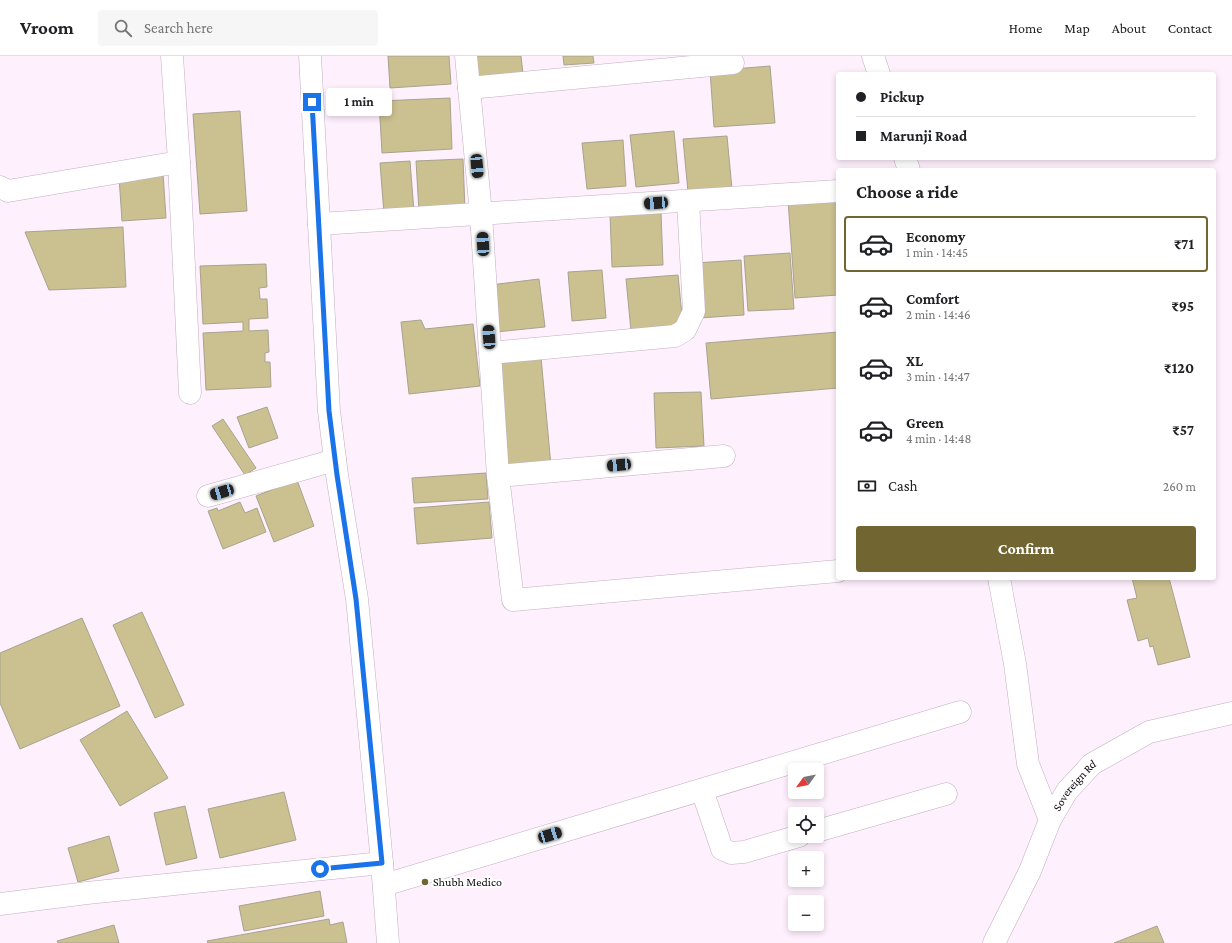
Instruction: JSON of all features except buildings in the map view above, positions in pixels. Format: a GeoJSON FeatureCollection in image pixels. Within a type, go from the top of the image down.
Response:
{"type":"FeatureCollection","features":[{"type":"Feature","properties":{"kind":"street"},"geometry":{"type":"LineString","coordinates":[[172,56],[179,162],[190,393]]}},
{"type":"Feature","properties":{"kind":"street"},"geometry":{"type":"LineString","coordinates":[[310,56],[329,411],[356,599],[382,863],[388,943]]}},
{"type":"Feature","properties":{"kind":"street"},"geometry":{"type":"LineString","coordinates":[[466,56],[481,214],[498,476],[513,600],[836,571]]}},
{"type":"Feature","properties":{"kind":"street"},"geometry":{"type":"LineString","coordinates":[[874,56],[878,72]]}},
{"type":"Feature","properties":{"kind":"street"},"geometry":{"type":"LineString","coordinates":[[469,88],[733,64]]}},
{"type":"Feature","properties":{"kind":"street"},"geometry":{"type":"LineString","coordinates":[[0,187],[8,191],[179,162]]}},
{"type":"Feature","properties":{"kind":"street"},"geometry":{"type":"LineString","coordinates":[[319,224],[836,191]]}},
{"type":"Feature","properties":{"kind":"street"},"geometry":{"type":"LineString","coordinates":[[490,353],[675,336],[685,330],[694,311],[688,201]]}},
{"type":"Feature","properties":{"kind":"street"},"geometry":{"type":"LineString","coordinates":[[498,476],[724,456]]}},
{"type":"Feature","properties":{"kind":"street"},"geometry":{"type":"LineString","coordinates":[[208,496],[335,460]]}},
{"type":"Feature","properties":{"kind":"street"},"geometry":{"type":"LineString","coordinates":[[999,580],[1015,664],[1028,764],[1050,820]]}},
{"type":"Feature","properties":{"kind":"street"},"geometry":{"type":"LineString","coordinates":[[384,885],[960,712]]}},
{"type":"Feature","properties":{"kind":"street","name":"Sovereign Rd"},"geometry":{"type":"LineString","coordinates":[[994,943],[1030,871],[1050,820],[1067,791],[1092,764],[1149,732],[1232,713]]}},
{"type":"Feature","properties":{"kind":"street"},"geometry":{"type":"LineString","coordinates":[[702,790],[722,849],[731,853],[744,852],[788,839]]}},
{"type":"Feature","properties":{"kind":"street"},"geometry":{"type":"LineString","coordinates":[[824,829],[946,794]]}},
{"type":"Feature","properties":{"kind":"street"},"geometry":{"type":"LineString","coordinates":[[0,904],[87,893],[382,863]]}},
{"type":"Feature","properties":{"kind":"place","name":"Shubh Medico"},"geometry":{"type":"Point","coordinates":[425,882]}},
{"type":"Feature","properties":{"kind":"route"},"geometry":{"type":"LineString","coordinates":[[312,102],[329,411],[356,599],[382,863],[320,869]]}}]}
